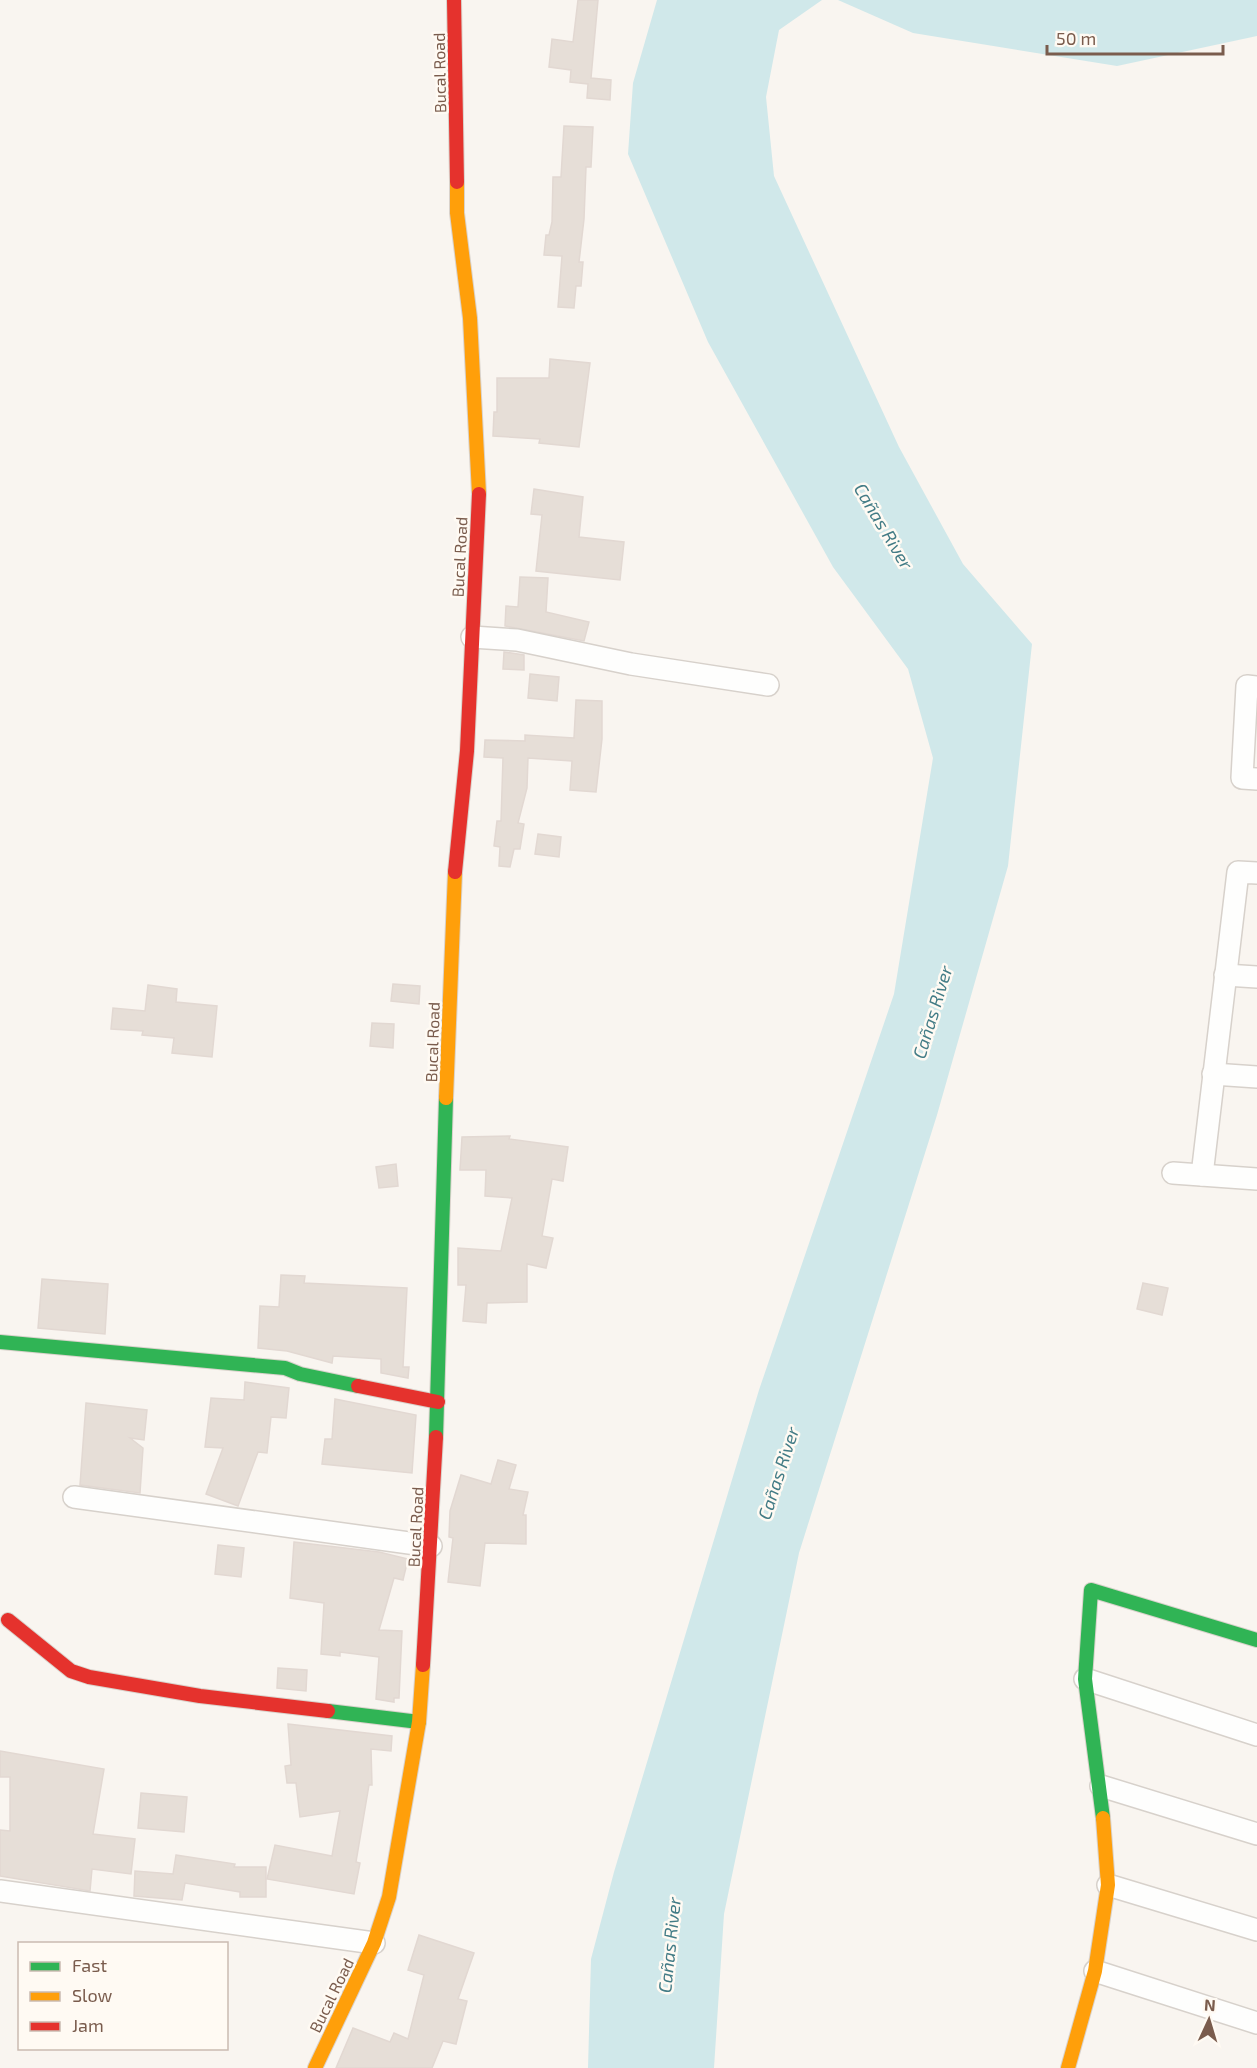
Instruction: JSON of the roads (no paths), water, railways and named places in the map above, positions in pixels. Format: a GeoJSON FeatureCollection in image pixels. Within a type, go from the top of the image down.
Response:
{"type":"FeatureCollection","features":[{"type":"Feature","properties":{"kind":"street","name":"Bucal Road"},"geometry":{"type":"LineString","coordinates":[[315,2068],[374,1943],[389,1897],[419,1722],[438,1402],[442,1199],[456,842],[467,751],[478,503],[470,318],[457,213],[454,0]]}},
{"type":"Feature","properties":{"kind":"street"},"geometry":{"type":"LineString","coordinates":[[472,637],[517,640],[631,664],[768,685]]}},
{"type":"Feature","properties":{"kind":"street"},"geometry":{"type":"LineString","coordinates":[[1257,687],[1247,686],[1242,778],[1257,779]]}},
{"type":"Feature","properties":{"kind":"street"},"geometry":{"type":"LineString","coordinates":[[1202,1175],[1238,872],[1257,873]]}},
{"type":"Feature","properties":{"kind":"street"},"geometry":{"type":"LineString","coordinates":[[1225,975],[1257,977]]}},
{"type":"Feature","properties":{"kind":"street"},"geometry":{"type":"LineString","coordinates":[[1213,1074],[1257,1077]]}},
{"type":"Feature","properties":{"kind":"street"},"geometry":{"type":"LineString","coordinates":[[1173,1173],[1257,1179]]}},
{"type":"Feature","properties":{"kind":"street"},"geometry":{"type":"LineString","coordinates":[[0,1342],[285,1368],[300,1374],[438,1402]]}},
{"type":"Feature","properties":{"kind":"street"},"geometry":{"type":"LineString","coordinates":[[74,1497],[430,1546]]}},
{"type":"Feature","properties":{"kind":"street"},"geometry":{"type":"LineString","coordinates":[[1068,2068],[1095,1971],[1108,1885],[1101,1786],[1085,1679],[1090,1590],[1257,1640]]}},
{"type":"Feature","properties":{"kind":"street"},"geometry":{"type":"LineString","coordinates":[[8,1620],[71,1671],[89,1677],[201,1696],[419,1722]]}},
{"type":"Feature","properties":{"kind":"street"},"geometry":{"type":"LineString","coordinates":[[1085,1679],[1257,1735]]}},
{"type":"Feature","properties":{"kind":"street"},"geometry":{"type":"LineString","coordinates":[[1101,1786],[1257,1834]]}},
{"type":"Feature","properties":{"kind":"street"},"geometry":{"type":"LineString","coordinates":[[1108,1885],[1257,1930]]}},
{"type":"Feature","properties":{"kind":"street"},"geometry":{"type":"LineString","coordinates":[[0,1891],[374,1943]]}},
{"type":"Feature","properties":{"kind":"street"},"geometry":{"type":"LineString","coordinates":[[1095,1971],[1257,2023]]}},
{"type":"Feature","properties":{"kind":"water","name":"Cañas River"},"geometry":{"type":"Polygon","coordinates":[[[657,0],[822,0],[779,30],[766,97],[774,176],[899,447],[963,564],[1032,644],[1008,866],[937,1115],[799,1553],[724,1914],[714,2068],[588,2068],[591,1959],[614,1872],[759,1390],[894,994],[933,758],[908,669],[833,567],[708,342],[628,154],[633,83],[657,0]]]}},
{"type":"Feature","properties":{"kind":"water"},"geometry":{"type":"Polygon","coordinates":[[[838,0],[1257,0],[1257,36],[1117,66],[913,33],[838,0]]]}}]}
